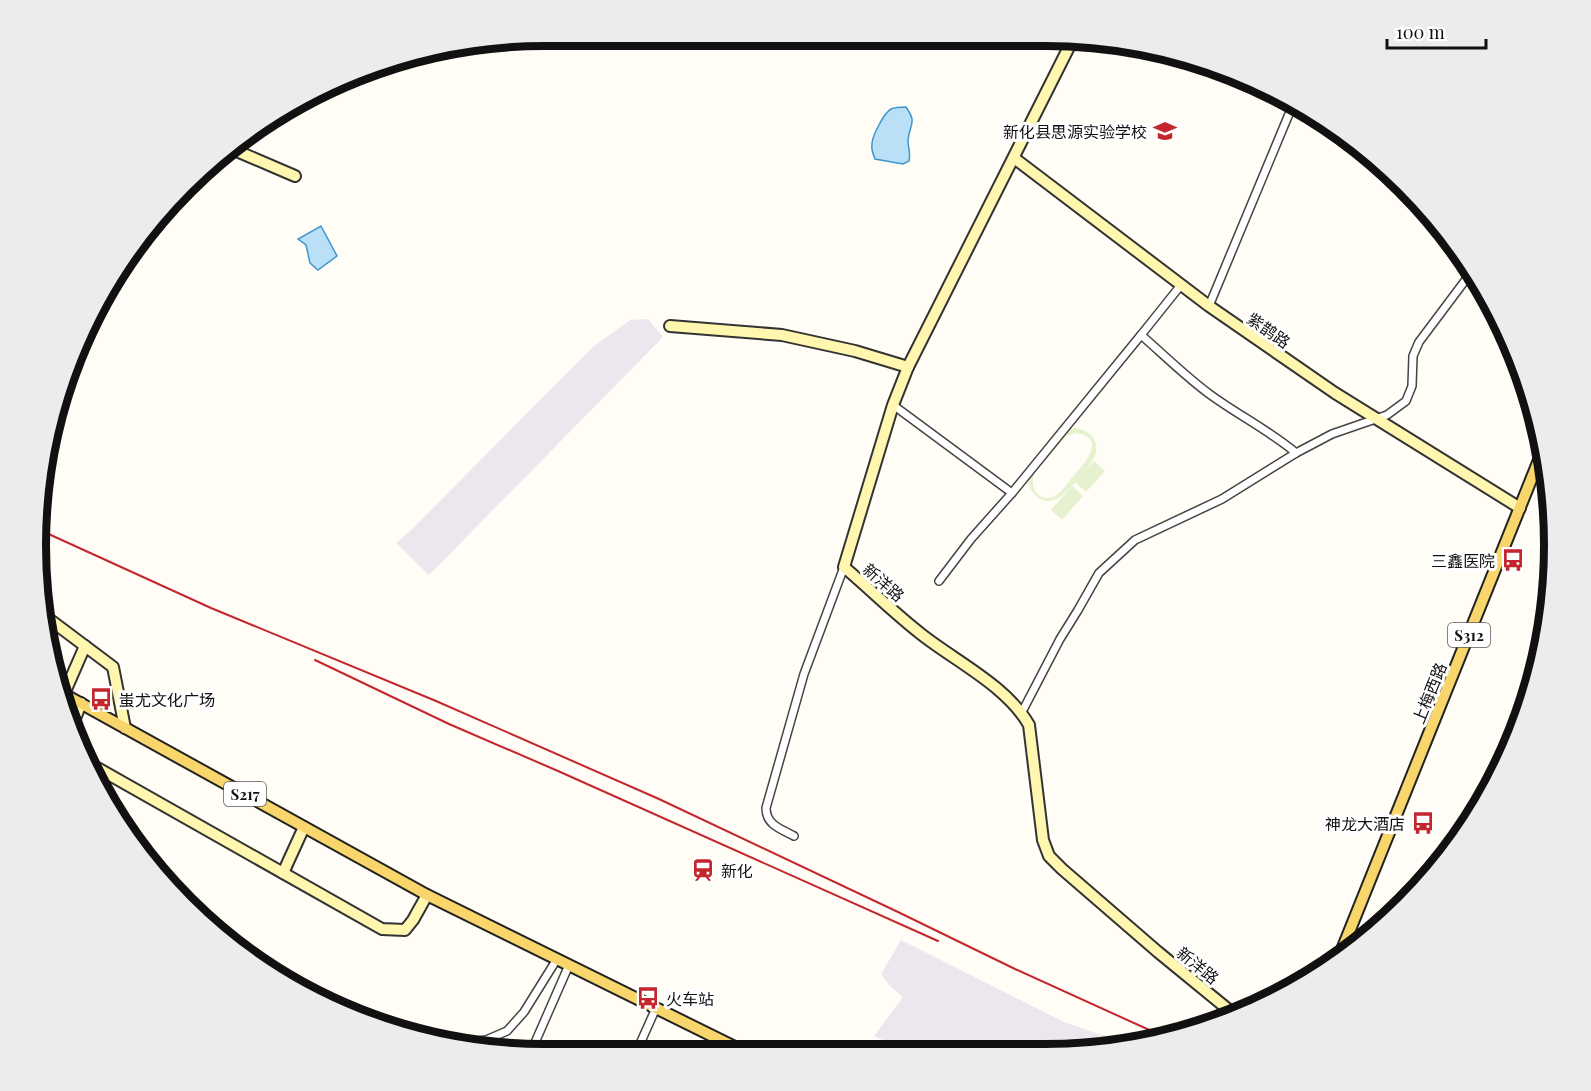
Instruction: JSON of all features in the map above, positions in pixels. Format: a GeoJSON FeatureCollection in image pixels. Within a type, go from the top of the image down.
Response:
{"type":"FeatureCollection","features":[{"type":"Feature","properties":{"kind":"main road","name":"上梅西路"},"geometry":{"type":"LineString","coordinates":[[1344,945],[1537,463]]}},
{"type":"Feature","properties":{"kind":"main road","name":"S217"},"geometry":{"type":"LineString","coordinates":[[70,697],[427,895],[730,1044]]}},
{"type":"Feature","properties":{"kind":"street","name":"新洋路"},"geometry":{"type":"LineString","coordinates":[[1069,47],[908,367],[893,405],[844,567],[921,634],[987,681],[1022,712],[1029,725],[1043,840],[1049,856],[1158,952],[1229,1010]]}},
{"type":"Feature","properties":{"kind":"street"},"geometry":{"type":"LineString","coordinates":[[1209,306],[1290,111]]}},
{"type":"Feature","properties":{"kind":"street"},"geometry":{"type":"LineString","coordinates":[[240,152],[295,176]]}},
{"type":"Feature","properties":{"kind":"street","name":"紫鹊路"},"geometry":{"type":"LineString","coordinates":[[1014,158],[1209,306],[1335,393],[1520,508]]}},
{"type":"Feature","properties":{"kind":"street"},"geometry":{"type":"LineString","coordinates":[[1022,712],[1060,639],[1099,573],[1136,540],[1222,500],[1296,453],[1332,434],[1387,415],[1406,401],[1412,386],[1413,356],[1419,342],[1467,278]]}},
{"type":"Feature","properties":{"kind":"street"},"geometry":{"type":"LineString","coordinates":[[939,581],[971,539],[1012,493],[1181,285]]}},
{"type":"Feature","properties":{"kind":"street"},"geometry":{"type":"LineString","coordinates":[[670,326],[782,335],[855,351],[908,367]]}},
{"type":"Feature","properties":{"kind":"street"},"geometry":{"type":"LineString","coordinates":[[1141,335],[1208,393],[1296,453]]}},
{"type":"Feature","properties":{"kind":"street"},"geometry":{"type":"LineString","coordinates":[[893,405],[1012,493]]}},
{"type":"Feature","properties":{"kind":"street"},"geometry":{"type":"LineString","coordinates":[[794,836],[771,824],[766,815],[766,808],[804,674],[844,567]]}},
{"type":"Feature","properties":{"kind":"street"},"geometry":{"type":"LineString","coordinates":[[53,621],[113,667],[125,728]]}},
{"type":"Feature","properties":{"kind":"street"},"geometry":{"type":"LineString","coordinates":[[67,685],[85,646]]}},
{"type":"Feature","properties":{"kind":"street"},"geometry":{"type":"LineString","coordinates":[[76,715],[81,703]]}},
{"type":"Feature","properties":{"kind":"street"},"geometry":{"type":"LineString","coordinates":[[100,769],[382,929],[405,930],[427,895]]}},
{"type":"Feature","properties":{"kind":"street"},"geometry":{"type":"LineString","coordinates":[[283,873],[304,827]]}},
{"type":"Feature","properties":{"kind":"street"},"geometry":{"type":"LineString","coordinates":[[484,1040],[507,1032],[524,1012],[556,959]]}},
{"type":"Feature","properties":{"kind":"street"},"geometry":{"type":"LineString","coordinates":[[534,1044],[569,965]]}},
{"type":"Feature","properties":{"kind":"street"},"geometry":{"type":"LineString","coordinates":[[640,1044],[656,1008]]}},
{"type":"Feature","properties":{"kind":"shaded area"},"geometry":{"type":"Polygon","coordinates":[[[648,319],[663,337],[429,575],[396,543],[593,347],[630,320],[648,319]]]}},
{"type":"Feature","properties":{"kind":"shaded area"},"geometry":{"type":"Polygon","coordinates":[[[901,940],[1064,1022],[1115,1039],[1046,1044],[892,1044],[874,1036],[903,997],[881,974],[901,940]]]}},
{"type":"Feature","properties":{"kind":"green space"},"geometry":{"type":"Polygon","coordinates":[[[1075,428],[1090,434],[1097,447],[1094,458],[1073,485],[1060,497],[1054,500],[1043,500],[1034,494],[1028,477],[1066,431],[1075,428]],[[1077,433],[1066,436],[1035,472],[1033,483],[1036,493],[1049,498],[1064,488],[1090,454],[1091,441],[1086,436],[1077,433]]]}},
{"type":"Feature","properties":{"kind":"green space"},"geometry":{"type":"Polygon","coordinates":[[[1094,461],[1105,471],[1086,492],[1075,482],[1094,461]]]}},
{"type":"Feature","properties":{"kind":"green space"},"geometry":{"type":"Polygon","coordinates":[[[1072,486],[1083,496],[1062,520],[1051,510],[1072,486]]]}},
{"type":"Feature","properties":{"kind":"water"},"geometry":{"type":"Polygon","coordinates":[[[897,107],[906,107],[912,117],[908,141],[909,161],[903,164],[875,159],[872,150],[876,130],[888,111],[897,107]]]}},
{"type":"Feature","properties":{"kind":"water"},"geometry":{"type":"Polygon","coordinates":[[[321,226],[337,256],[318,270],[310,263],[306,245],[298,239],[321,226]]]}},
{"type":"Feature","properties":{"kind":"railway"},"geometry":{"type":"LineString","coordinates":[[47,533],[211,608],[436,701],[659,799],[1015,969],[1154,1032]]}},
{"type":"Feature","properties":{"kind":"railway"},"geometry":{"type":"LineString","coordinates":[[315,660],[449,724],[938,941]]}},
{"type":"Feature","properties":{"kind":"place","name":"新化县思源实验学校"},"geometry":{"type":"Point","coordinates":[1165,131]}},
{"type":"Feature","properties":{"kind":"place","name":"三鑫医院"},"geometry":{"type":"Point","coordinates":[1513,560]}},
{"type":"Feature","properties":{"kind":"place","name":"蚩尤文化广场"},"geometry":{"type":"Point","coordinates":[101,699]}},
{"type":"Feature","properties":{"kind":"place","name":"神龙大酒店"},"geometry":{"type":"Point","coordinates":[1423,823]}},
{"type":"Feature","properties":{"kind":"place","name":"新化"},"geometry":{"type":"Point","coordinates":[703,870]}},
{"type":"Feature","properties":{"kind":"place","name":"火车站"},"geometry":{"type":"Point","coordinates":[648,998]}}]}
